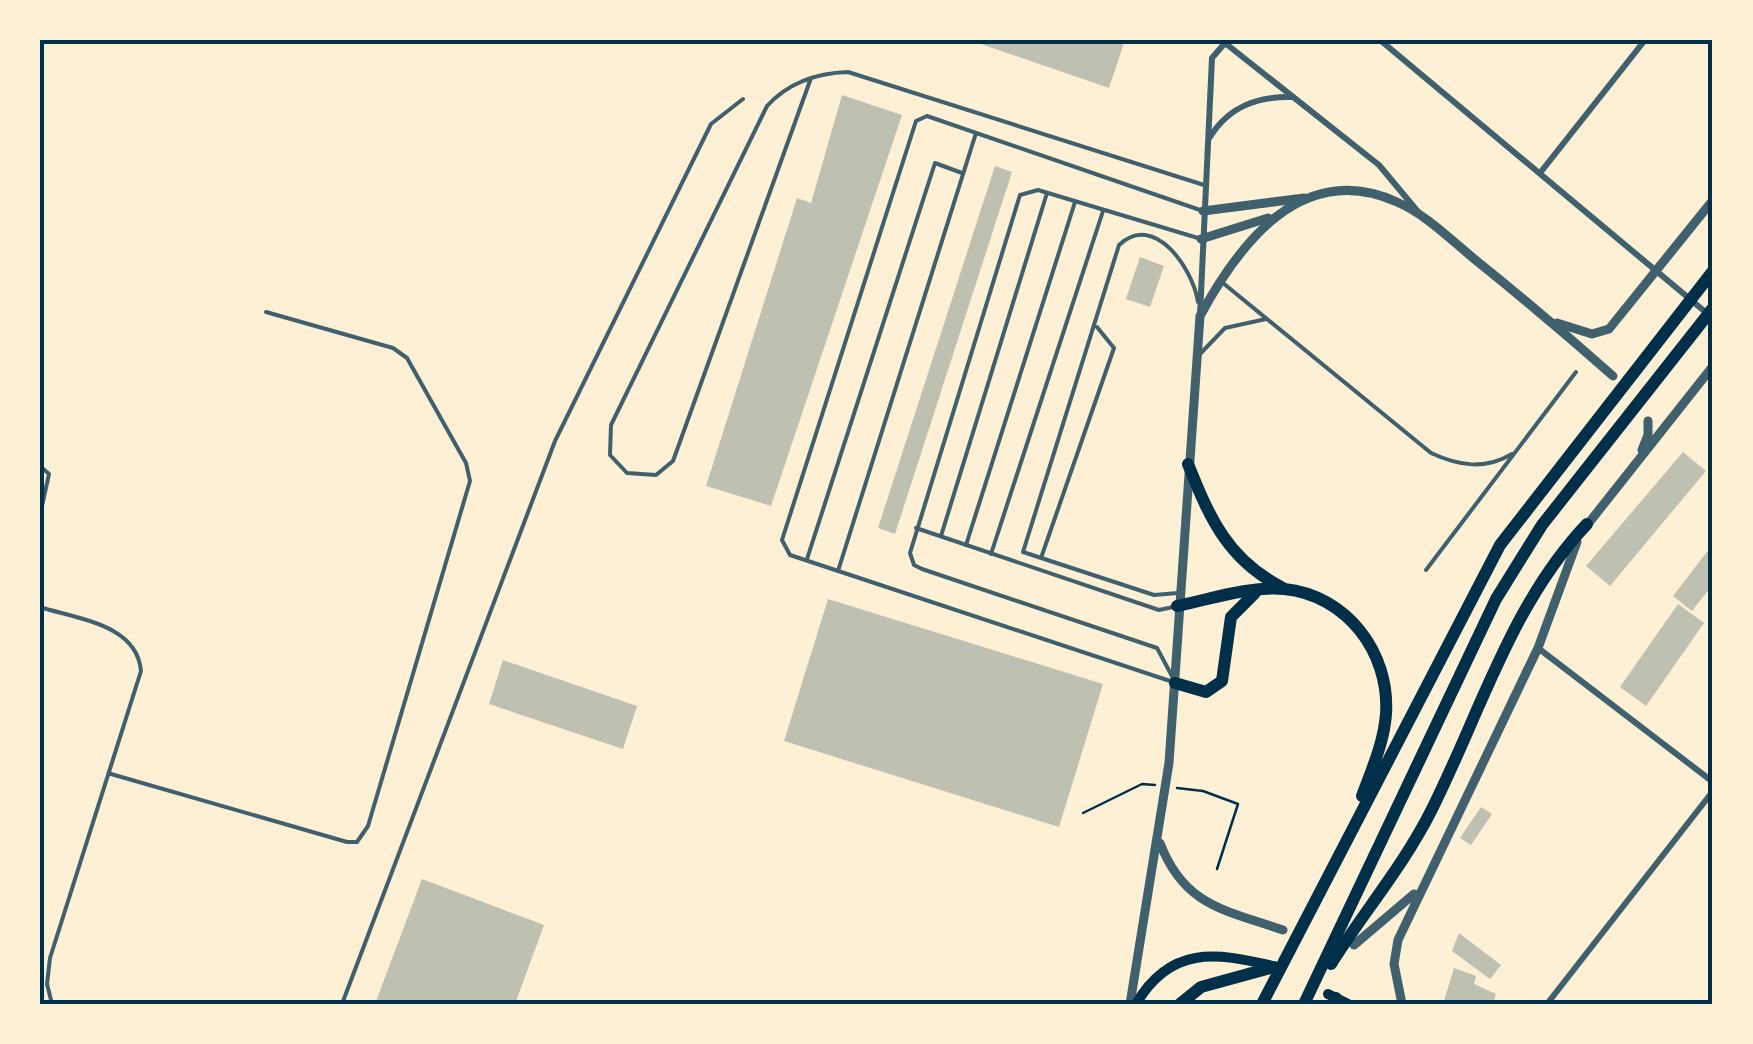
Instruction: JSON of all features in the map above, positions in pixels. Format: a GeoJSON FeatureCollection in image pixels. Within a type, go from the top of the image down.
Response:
{"type":"FeatureCollection","features":[{"type":"Feature","properties":{"kind":"highway"},"geometry":{"type":"LineString","coordinates":[[1262,1004],[1500,544],[1713,271]]}},
{"type":"Feature","properties":{"kind":"highway"},"geometry":{"type":"LineString","coordinates":[[1305,1004],[1496,599],[1542,525],[1713,308]]}},
{"type":"Feature","properties":{"kind":"highway"},"geometry":{"type":"LineString","coordinates":[[1188,464],[1227,547],[1260,576],[1285,589],[1329,602],[1368,641],[1386,690],[1384,730],[1338,859]]}},
{"type":"Feature","properties":{"kind":"highway"},"geometry":{"type":"LineString","coordinates":[[1305,1004],[1429,815],[1530,597],[1562,550],[1586,524]]}},
{"type":"Feature","properties":{"kind":"highway"},"geometry":{"type":"LineString","coordinates":[[1178,600],[1285,589]]}},
{"type":"Feature","properties":{"kind":"highway"},"geometry":{"type":"LineString","coordinates":[[1175,682],[1206,692],[1222,681],[1231,617],[1258,590]]}},
{"type":"Feature","properties":{"kind":"highway"},"geometry":{"type":"LineString","coordinates":[[1180,1004],[1202,987],[1274,966]]}},
{"type":"Feature","properties":{"kind":"main road"},"geometry":{"type":"LineString","coordinates":[[1133,1004],[1153,979],[1181,960],[1238,958],[1274,966]]}},
{"type":"Feature","properties":{"kind":"street"},"geometry":{"type":"LineString","coordinates":[[1380,40],[1713,318]]}},
{"type":"Feature","properties":{"kind":"street"},"geometry":{"type":"LineString","coordinates":[[1540,173],[1645,40]]}},
{"type":"Feature","properties":{"kind":"street"},"geometry":{"type":"LineString","coordinates":[[1133,1004],[1160,840],[1175,682],[1200,316],[1212,58],[1225,43],[1379,164],[1400,184],[1422,216]]}},
{"type":"Feature","properties":{"kind":"street"},"geometry":{"type":"LineString","coordinates":[[1208,142],[1223,120],[1243,105],[1272,96],[1294,97]]}},
{"type":"Feature","properties":{"kind":"street"},"geometry":{"type":"LineString","coordinates":[[1203,211],[1312,197],[1376,196],[1422,216],[1613,376]]}},
{"type":"Feature","properties":{"kind":"street"},"geometry":{"type":"LineString","coordinates":[[1201,239],[1276,216],[1312,197]]}},
{"type":"Feature","properties":{"kind":"street"},"geometry":{"type":"LineString","coordinates":[[1550,320],[1579,332],[1609,329],[1713,200]]}},
{"type":"Feature","properties":{"kind":"street"},"geometry":{"type":"LineString","coordinates":[[1200,316],[1246,242],[1276,216]]}},
{"type":"Feature","properties":{"kind":"street"},"geometry":{"type":"LineString","coordinates":[[1402,1004],[1394,964],[1398,940],[1419,889],[1473,791],[1538,648],[1567,563],[1586,524],[1713,366]]}},
{"type":"Feature","properties":{"kind":"street"},"geometry":{"type":"LineString","coordinates":[[1634,466],[1648,435],[1648,421]]}},
{"type":"Feature","properties":{"kind":"street"},"geometry":{"type":"LineString","coordinates":[[1538,648],[1713,782]]}},
{"type":"Feature","properties":{"kind":"street"},"geometry":{"type":"LineString","coordinates":[[1547,1004],[1713,791]]}},
{"type":"Feature","properties":{"kind":"street"},"geometry":{"type":"LineString","coordinates":[[1160,840],[1179,882],[1200,900],[1283,930]]}},
{"type":"Feature","properties":{"kind":"street"},"geometry":{"type":"LineString","coordinates":[[1354,946],[1419,889]]}},
{"type":"Feature","properties":{"kind":"lane"},"geometry":{"type":"LineString","coordinates":[[811,78],[673,462],[656,475],[626,473],[610,455],[611,425],[767,106],[784,90],[811,78],[848,72],[1205,185]]}},
{"type":"Feature","properties":{"kind":"lane"},"geometry":{"type":"LineString","coordinates":[[342,1004],[555,441],[710,124],[743,99]]}},
{"type":"Feature","properties":{"kind":"lane"},"geometry":{"type":"LineString","coordinates":[[1175,682],[790,556],[782,540],[916,121],[927,116],[1203,211]]}},
{"type":"Feature","properties":{"kind":"lane"},"geometry":{"type":"LineString","coordinates":[[838,571],[976,134]]}},
{"type":"Feature","properties":{"kind":"lane"},"geometry":{"type":"LineString","coordinates":[[806,560],[935,163],[962,172]]}},
{"type":"Feature","properties":{"kind":"lane"},"geometry":{"type":"LineString","coordinates":[[1175,682],[1156,648],[914,565],[910,553],[1020,194],[1026,190],[1048,193],[1201,239]]}},
{"type":"Feature","properties":{"kind":"lane"},"geometry":{"type":"LineString","coordinates":[[941,536],[1048,193]]}},
{"type":"Feature","properties":{"kind":"lane"},"geometry":{"type":"LineString","coordinates":[[966,545],[1075,202]]}},
{"type":"Feature","properties":{"kind":"lane"},"geometry":{"type":"LineString","coordinates":[[991,554],[1103,212]]}},
{"type":"Feature","properties":{"kind":"lane"},"geometry":{"type":"LineString","coordinates":[[1178,600],[1022,552],[1119,246],[1131,237],[1144,236],[1174,252],[1194,278],[1200,316]]}},
{"type":"Feature","properties":{"kind":"lane"},"geometry":{"type":"LineString","coordinates":[[1220,280],[1432,453],[1468,465],[1498,462],[1512,454]]}},
{"type":"Feature","properties":{"kind":"lane"},"geometry":{"type":"LineString","coordinates":[[110,774],[347,842],[356,842],[368,826],[470,481],[466,462],[407,358],[393,348],[266,312]]}},
{"type":"Feature","properties":{"kind":"lane"},"geometry":{"type":"LineString","coordinates":[[1197,358],[1225,328],[1266,319]]}},
{"type":"Feature","properties":{"kind":"lane"},"geometry":{"type":"LineString","coordinates":[[1042,558],[1114,348],[1096,326]]}},
{"type":"Feature","properties":{"kind":"lane"},"geometry":{"type":"LineString","coordinates":[[1426,570],[1576,372]]}},
{"type":"Feature","properties":{"kind":"lane"},"geometry":{"type":"LineString","coordinates":[[40,466],[49,474],[50,484],[40,515]]}},
{"type":"Feature","properties":{"kind":"lane"},"geometry":{"type":"LineString","coordinates":[[916,528],[1159,610],[1178,600]]}},
{"type":"Feature","properties":{"kind":"lane"},"geometry":{"type":"LineString","coordinates":[[40,607],[120,633],[140,661],[142,672],[50,958],[46,984],[52,1004]]}},
{"type":"Feature","properties":{"kind":"path"},"geometry":{"type":"LineString","coordinates":[[1083,813],[1142,784],[1157,786]]}},
{"type":"Feature","properties":{"kind":"path"},"geometry":{"type":"LineString","coordinates":[[1172,787],[1202,791],[1238,804],[1217,869]]}},
{"type":"Feature","properties":{"kind":"building"},"geometry":{"type":"Polygon","coordinates":[[[969,40],[1125,40],[1109,88],[969,40]]]}},
{"type":"Feature","properties":{"kind":"building"},"geometry":{"type":"Polygon","coordinates":[[[842,95],[902,115],[771,506],[706,486],[797,198],[811,203],[842,95]]]}},
{"type":"Feature","properties":{"kind":"building"},"geometry":{"type":"Polygon","coordinates":[[[995,166],[1012,172],[895,534],[878,528],[995,166]]]}},
{"type":"Feature","properties":{"kind":"building"},"geometry":{"type":"Polygon","coordinates":[[[1140,257],[1164,266],[1150,307],[1126,299],[1140,257]]]}},
{"type":"Feature","properties":{"kind":"building"},"geometry":{"type":"Polygon","coordinates":[[[1683,452],[1706,471],[1610,586],[1586,566],[1683,452]]]}},
{"type":"Feature","properties":{"kind":"building"},"geometry":{"type":"Polygon","coordinates":[[[1713,544],[1713,584],[1692,611],[1673,596],[1713,544]]]}},
{"type":"Feature","properties":{"kind":"building"},"geometry":{"type":"Polygon","coordinates":[[[828,599],[1103,684],[1059,827],[784,741],[828,599]]]}},
{"type":"Feature","properties":{"kind":"building"},"geometry":{"type":"Polygon","coordinates":[[[1678,604],[1704,623],[1646,706],[1620,687],[1678,604]]]}},
{"type":"Feature","properties":{"kind":"building"},"geometry":{"type":"Polygon","coordinates":[[[503,660],[637,706],[623,749],[489,704],[503,660]]]}},
{"type":"Feature","properties":{"kind":"building"},"geometry":{"type":"Polygon","coordinates":[[[1481,807],[1492,814],[1471,845],[1460,838],[1481,807]]]}},
{"type":"Feature","properties":{"kind":"building"},"geometry":{"type":"Polygon","coordinates":[[[422,879],[544,925],[515,1004],[375,1004],[422,879]]]}},
{"type":"Feature","properties":{"kind":"building"},"geometry":{"type":"Polygon","coordinates":[[[1459,933],[1501,965],[1490,979],[1452,951],[1459,933]]]}},
{"type":"Feature","properties":{"kind":"building"},"geometry":{"type":"Polygon","coordinates":[[[1454,968],[1476,976],[1474,984],[1496,994],[1493,1004],[1443,1004],[1454,968]]]}}]}
